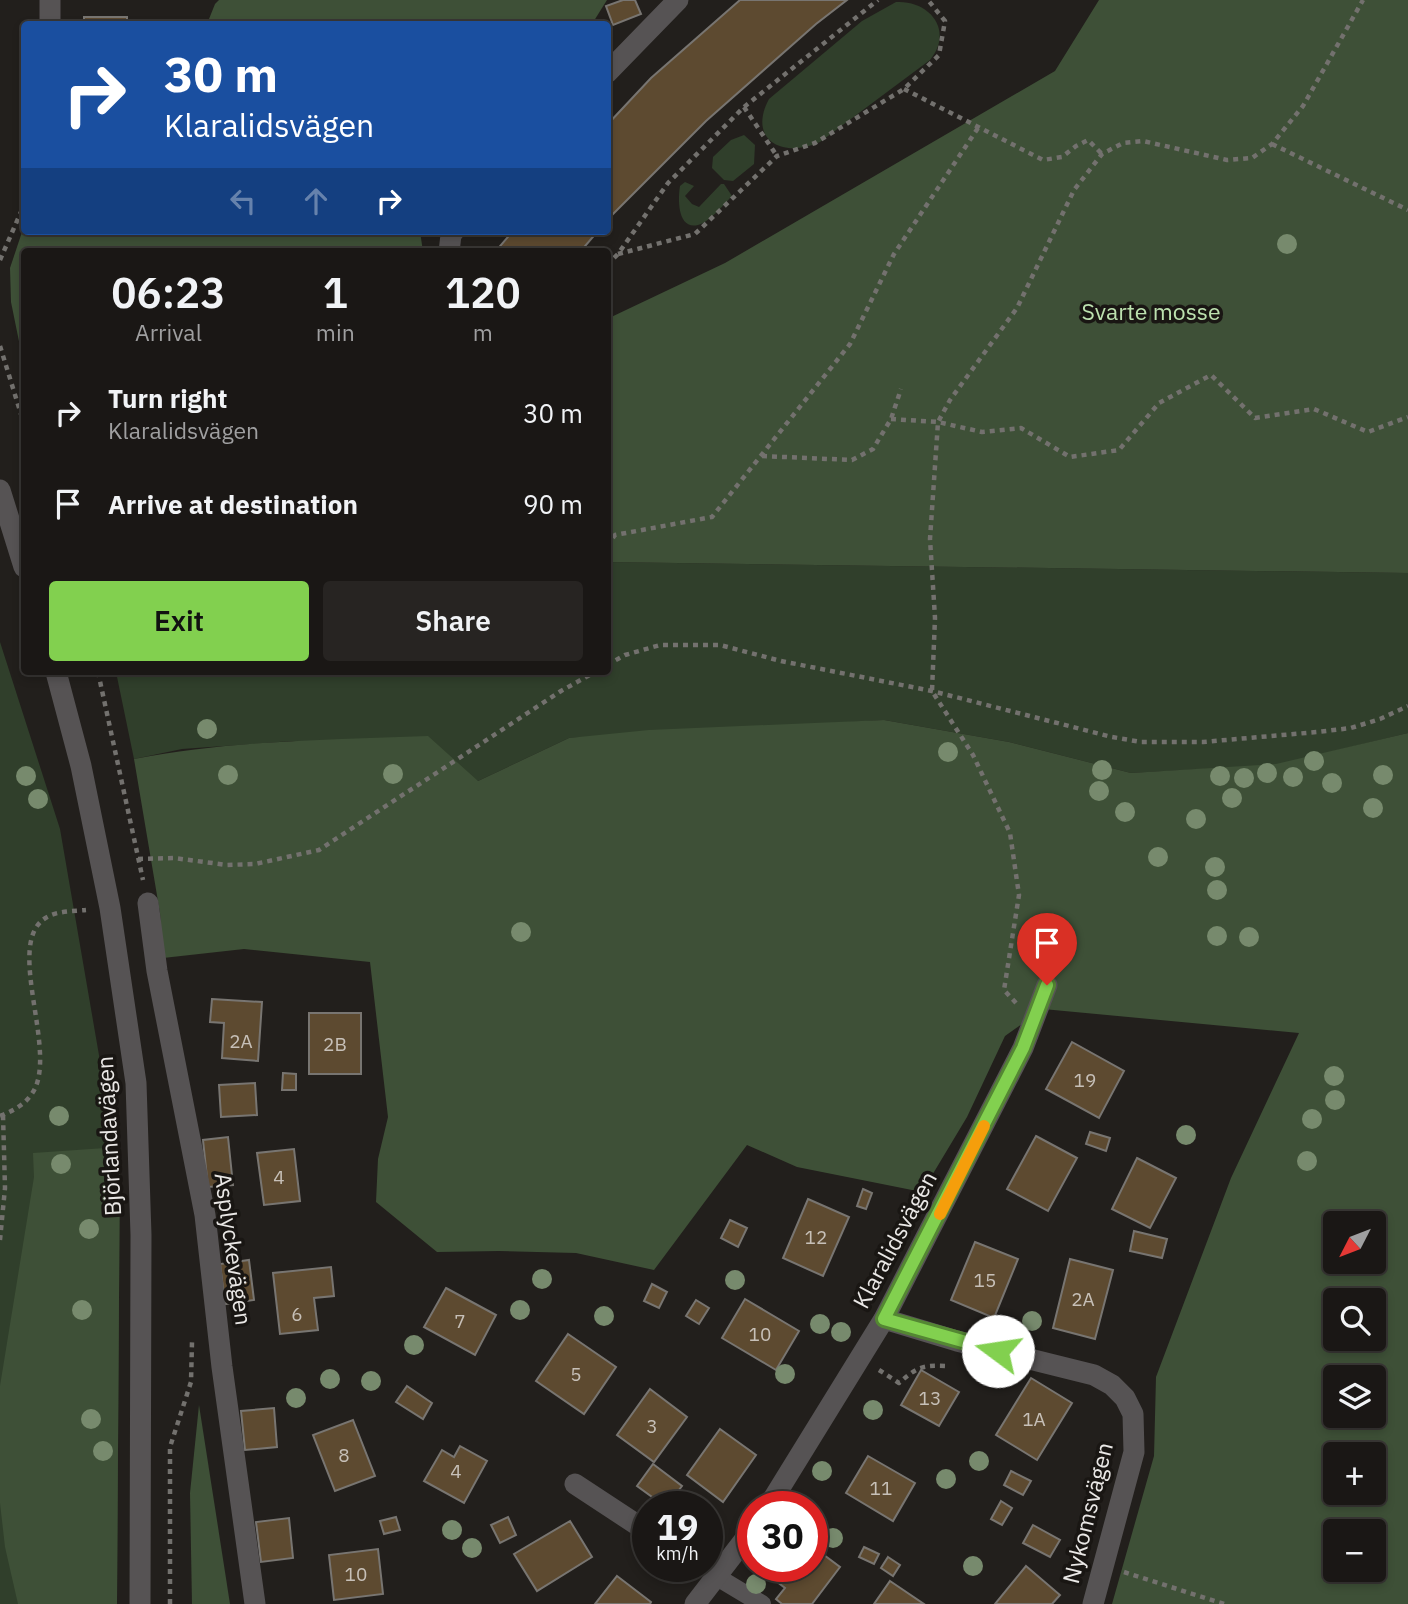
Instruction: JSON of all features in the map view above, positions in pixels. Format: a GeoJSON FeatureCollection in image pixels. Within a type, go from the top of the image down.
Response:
{"type":"FeatureCollection","features":[{"type":"Feature","properties":{"kind":"street"},"geometry":{"type":"LineString","coordinates":[[50,0],[50,21]]}},
{"type":"Feature","properties":{"kind":"street"},"geometry":{"type":"LineString","coordinates":[[611,69],[678,0]]}},
{"type":"Feature","properties":{"kind":"street"},"geometry":{"type":"LineString","coordinates":[[0,489],[21,557]]}},
{"type":"Feature","properties":{"kind":"street","name":"Björlandavägen"},"geometry":{"type":"LineString","coordinates":[[57,675],[81,766],[110,908],[136,1083],[141,1235],[140,1604]]}},
{"type":"Feature","properties":{"kind":"street","name":"Asplyckevägen"},"geometry":{"type":"LineString","coordinates":[[148,903],[157,971],[205,1215],[222,1367],[255,1604]]}},
{"type":"Feature","properties":{"kind":"street","name":"Klaralidsvägen"},"geometry":{"type":"LineString","coordinates":[[778,1491],[884,1319],[1017,1061],[1047,985]]}},
{"type":"Feature","properties":{"kind":"street","name":"Nykomsvägen"},"geometry":{"type":"LineString","coordinates":[[884,1319],[957,1341],[1094,1375],[1125,1398],[1133,1415],[1134,1452],[1093,1604]]}},
{"type":"Feature","properties":{"kind":"street"},"geometry":{"type":"LineString","coordinates":[[575,1484],[632,1521]]}},
{"type":"Feature","properties":{"kind":"street"},"geometry":{"type":"LineString","coordinates":[[723,1558],[737,1545]]}},
{"type":"Feature","properties":{"kind":"street"},"geometry":{"type":"LineString","coordinates":[[695,1604],[705,1582]]}},
{"type":"Feature","properties":{"kind":"lane"},"geometry":{"type":"LineString","coordinates":[[723,1580],[762,1604]]}},
{"type":"Feature","properties":{"kind":"path"},"geometry":{"type":"LineString","coordinates":[[611,261],[668,183],[744,107],[878,0]]}},
{"type":"Feature","properties":{"kind":"path"},"geometry":{"type":"LineString","coordinates":[[618,254],[695,234],[777,156],[816,143],[904,89],[939,55],[945,21],[928,0]]}},
{"type":"Feature","properties":{"kind":"path"},"geometry":{"type":"LineString","coordinates":[[1033,1021],[1004,990],[1019,895],[1010,833],[973,755],[932,691],[935,618],[930,539],[938,422],[950,400],[1017,308],[1074,190],[1102,154],[1123,143],[1143,142],[1227,160],[1252,158],[1272,144],[1303,106],[1363,0]]}},
{"type":"Feature","properties":{"kind":"path"},"geometry":{"type":"LineString","coordinates":[[904,89],[1043,160],[1062,157],[1088,140],[1102,154]]}},
{"type":"Feature","properties":{"kind":"path"},"geometry":{"type":"LineString","coordinates":[[744,107],[777,156]]}},
{"type":"Feature","properties":{"kind":"path"},"geometry":{"type":"LineString","coordinates":[[611,541],[615,535],[712,517],[850,344],[894,254],[978,128]]}},
{"type":"Feature","properties":{"kind":"path"},"geometry":{"type":"LineString","coordinates":[[1272,144],[1408,210]]}},
{"type":"Feature","properties":{"kind":"path"},"geometry":{"type":"LineString","coordinates":[[0,260],[21,212]]}},
{"type":"Feature","properties":{"kind":"path"},"geometry":{"type":"LineString","coordinates":[[0,346],[21,414]]}},
{"type":"Feature","properties":{"kind":"path"},"geometry":{"type":"LineString","coordinates":[[891,419],[938,422],[982,432],[1021,428],[1070,457],[1119,450],[1159,403],[1210,375],[1255,418],[1314,409],[1368,432],[1408,417]]}},
{"type":"Feature","properties":{"kind":"path"},"geometry":{"type":"LineString","coordinates":[[761,456],[852,460],[873,449],[891,419],[901,389]]}},
{"type":"Feature","properties":{"kind":"path"},"geometry":{"type":"LineString","coordinates":[[611,663],[625,655],[660,645],[720,645],[781,661],[932,691],[1112,737],[1142,741],[1203,742],[1351,728],[1408,706]]}},
{"type":"Feature","properties":{"kind":"path"},"geometry":{"type":"LineString","coordinates":[[99,675],[138,859],[174,858],[227,864],[255,864],[319,850],[561,691],[590,675]]}},
{"type":"Feature","properties":{"kind":"path"},"geometry":{"type":"LineString","coordinates":[[0,1240],[5,1188],[1,1116],[16,1109],[31,1095],[38,1080],[41,1060],[30,984],[30,943],[38,924],[49,916],[68,912]]}},
{"type":"Feature","properties":{"kind":"path"},"geometry":{"type":"LineString","coordinates":[[170,1604],[170,1447],[191,1382],[192,1329]]}},
{"type":"Feature","properties":{"kind":"path"},"geometry":{"type":"LineString","coordinates":[[861,1358],[899,1383],[916,1368],[946,1366]]}},
{"type":"Feature","properties":{"kind":"path"},"geometry":{"type":"LineString","coordinates":[[1104,1566],[1224,1604]]}},
{"type":"Feature","properties":{"kind":"green space"},"geometry":{"type":"Polygon","coordinates":[[[219,0],[607,0],[594,21],[208,21],[219,0]]]}},
{"type":"Feature","properties":{"kind":"green space","name":"Svarte mosse"},"geometry":{"type":"Polygon","coordinates":[[[1099,0],[1408,0],[1408,573],[611,562],[611,317],[725,263],[1055,71],[1099,0]]]}},
{"type":"Feature","properties":{"kind":"green space"},"geometry":{"type":"Polygon","coordinates":[[[896,2],[919,6],[935,19],[940,38],[930,60],[820,142],[793,148],[772,142],[762,125],[763,113],[769,99],[862,21],[896,2]]]}},
{"type":"Feature","properties":{"kind":"green space"},"geometry":{"type":"Polygon","coordinates":[[[744,135],[755,145],[754,164],[733,181],[724,180],[712,168],[713,157],[731,140],[744,135]]]}},
{"type":"Feature","properties":{"kind":"green space"},"geometry":{"type":"Polygon","coordinates":[[[685,182],[694,186],[685,196],[699,207],[721,184],[724,184],[732,196],[707,220],[691,225],[683,218],[679,205],[680,186],[685,182]]]}},
{"type":"Feature","properties":{"kind":"green space"},"geometry":{"type":"Polygon","coordinates":[[[21,235],[421,235],[422,248],[21,248],[21,351],[11,302],[10,268],[21,235]]]}},
{"type":"Feature","properties":{"kind":"green space"},"geometry":{"type":"Polygon","coordinates":[[[611,562],[1408,573],[1408,733],[1276,765],[1131,773],[1009,742],[884,720],[569,738],[478,781],[293,741],[182,749],[134,759],[117,675],[611,675],[611,562]]]}},
{"type":"Feature","properties":{"kind":"green space"},"geometry":{"type":"Polygon","coordinates":[[[0,642],[60,829],[100,1061],[120,1147],[117,1604],[0,1604],[0,642]]]}},
{"type":"Feature","properties":{"kind":"green space"},"geometry":{"type":"Polygon","coordinates":[[[884,720],[1009,742],[1131,773],[1276,764],[1408,733],[1408,1604],[1112,1604],[1154,1456],[1156,1377],[1231,1178],[1299,1033],[1043,1009],[1005,1036],[967,1117],[922,1192],[797,1167],[747,1145],[654,1270],[576,1253],[437,1252],[376,1202],[378,1159],[388,1117],[370,962],[244,949],[163,958],[160,913],[134,759],[243,744],[428,736],[478,781],[569,738],[649,730],[884,720]]]}},
{"type":"Feature","properties":{"kind":"green space"},"geometry":{"type":"Polygon","coordinates":[[[120,1147],[117,1604],[18,1604],[5,1547],[0,1503],[0,1386],[34,1177],[33,1153],[120,1147]]]}},
{"type":"Feature","properties":{"kind":"green space"},"geometry":{"type":"Polygon","coordinates":[[[199,1405],[230,1604],[192,1604],[190,1493],[199,1405]]]}},
{"type":"Feature","properties":{"kind":"building"},"geometry":{"type":"Polygon","coordinates":[[[623,0],[635,0],[641,14],[613,25],[606,6],[623,0]]]}},
{"type":"Feature","properties":{"kind":"building"},"geometry":{"type":"Polygon","coordinates":[[[740,0],[847,0],[706,121],[611,216],[611,121],[651,78],[740,0]]]}},
{"type":"Feature","properties":{"kind":"building"},"geometry":{"type":"Polygon","coordinates":[[[84,17],[127,17],[127,21],[84,21],[84,17]]]}},
{"type":"Feature","properties":{"kind":"building"},"geometry":{"type":"Polygon","coordinates":[[[510,235],[595,235],[583,248],[498,248],[510,235]]]}},
{"type":"Feature","properties":{"kind":"building"},"geometry":{"type":"Polygon","coordinates":[[[212,999],[262,1002],[258,1061],[222,1058],[224,1023],[210,1022],[212,999]]]}},
{"type":"Feature","properties":{"kind":"building"},"geometry":{"type":"Polygon","coordinates":[[[309,1013],[361,1013],[361,1074],[309,1074],[309,1013]]]}},
{"type":"Feature","properties":{"kind":"building"},"geometry":{"type":"Polygon","coordinates":[[[1072,1042],[1124,1071],[1099,1118],[1046,1089],[1072,1042]]]}},
{"type":"Feature","properties":{"kind":"building"},"geometry":{"type":"Polygon","coordinates":[[[283,1073],[296,1074],[296,1090],[282,1090],[283,1073]]]}},
{"type":"Feature","properties":{"kind":"building"},"geometry":{"type":"Polygon","coordinates":[[[255,1083],[257,1115],[221,1117],[219,1085],[255,1083]]]}},
{"type":"Feature","properties":{"kind":"building"},"geometry":{"type":"Polygon","coordinates":[[[1090,1132],[1110,1138],[1106,1151],[1086,1144],[1090,1132]]]}},
{"type":"Feature","properties":{"kind":"building"},"geometry":{"type":"Polygon","coordinates":[[[1036,1136],[1077,1158],[1048,1211],[1007,1189],[1036,1136]]]}},
{"type":"Feature","properties":{"kind":"building"},"geometry":{"type":"Polygon","coordinates":[[[228,1137],[233,1185],[208,1187],[203,1140],[228,1137]]]}},
{"type":"Feature","properties":{"kind":"building"},"geometry":{"type":"Polygon","coordinates":[[[294,1149],[300,1201],[264,1205],[257,1153],[294,1149]]]}},
{"type":"Feature","properties":{"kind":"building"},"geometry":{"type":"Polygon","coordinates":[[[1137,1158],[1176,1178],[1150,1228],[1112,1209],[1137,1158]]]}},
{"type":"Feature","properties":{"kind":"building"},"geometry":{"type":"Polygon","coordinates":[[[863,1189],[872,1193],[866,1209],[857,1206],[863,1189]]]}},
{"type":"Feature","properties":{"kind":"building"},"geometry":{"type":"Polygon","coordinates":[[[808,1199],[849,1217],[823,1276],[783,1258],[808,1199]]]}},
{"type":"Feature","properties":{"kind":"building"},"geometry":{"type":"Polygon","coordinates":[[[730,1220],[747,1228],[738,1247],[721,1238],[730,1220]]]}},
{"type":"Feature","properties":{"kind":"building"},"geometry":{"type":"Polygon","coordinates":[[[1134,1231],[1167,1239],[1162,1258],[1130,1251],[1134,1231]]]}},
{"type":"Feature","properties":{"kind":"building"},"geometry":{"type":"Polygon","coordinates":[[[975,1242],[1018,1259],[994,1318],[951,1300],[975,1242]]]}},
{"type":"Feature","properties":{"kind":"building"},"geometry":{"type":"Polygon","coordinates":[[[1070,1259],[1113,1270],[1095,1339],[1053,1328],[1070,1259]]]}},
{"type":"Feature","properties":{"kind":"building"},"geometry":{"type":"Polygon","coordinates":[[[249,1260],[254,1300],[225,1304],[220,1264],[249,1260]]]}},
{"type":"Feature","properties":{"kind":"building"},"geometry":{"type":"Polygon","coordinates":[[[331,1267],[334,1296],[314,1298],[318,1330],[280,1334],[273,1273],[331,1267]]]}},
{"type":"Feature","properties":{"kind":"building"},"geometry":{"type":"Polygon","coordinates":[[[652,1284],[667,1292],[659,1308],[644,1301],[652,1284]]]}},
{"type":"Feature","properties":{"kind":"building"},"geometry":{"type":"Polygon","coordinates":[[[446,1288],[496,1315],[475,1355],[424,1327],[446,1288]]]}},
{"type":"Feature","properties":{"kind":"building"},"geometry":{"type":"Polygon","coordinates":[[[745,1299],[799,1331],[776,1370],[722,1338],[745,1299]]]}},
{"type":"Feature","properties":{"kind":"building"},"geometry":{"type":"Polygon","coordinates":[[[696,1300],[709,1308],[699,1324],[686,1316],[696,1300]]]}},
{"type":"Feature","properties":{"kind":"building"},"geometry":{"type":"Polygon","coordinates":[[[568,1334],[616,1367],[584,1414],[536,1381],[568,1334]]]}},
{"type":"Feature","properties":{"kind":"building"},"geometry":{"type":"Polygon","coordinates":[[[921,1370],[959,1392],[939,1426],[901,1405],[921,1370]]]}},
{"type":"Feature","properties":{"kind":"building"},"geometry":{"type":"Polygon","coordinates":[[[1031,1378],[1072,1403],[1037,1460],[996,1435],[1031,1378]]]}},
{"type":"Feature","properties":{"kind":"building"},"geometry":{"type":"Polygon","coordinates":[[[407,1386],[432,1403],[423,1419],[396,1402],[407,1386]]]}},
{"type":"Feature","properties":{"kind":"building"},"geometry":{"type":"Polygon","coordinates":[[[650,1389],[687,1417],[654,1462],[617,1435],[650,1389]]]}},
{"type":"Feature","properties":{"kind":"building"},"geometry":{"type":"Polygon","coordinates":[[[274,1408],[277,1447],[245,1450],[241,1411],[274,1408]]]}},
{"type":"Feature","properties":{"kind":"building"},"geometry":{"type":"Polygon","coordinates":[[[353,1420],[375,1476],[335,1491],[313,1435],[353,1420]]]}},
{"type":"Feature","properties":{"kind":"building"},"geometry":{"type":"Polygon","coordinates":[[[720,1429],[756,1455],[723,1502],[723,1491],[708,1491],[687,1475],[720,1429]]]}},
{"type":"Feature","properties":{"kind":"building"},"geometry":{"type":"Polygon","coordinates":[[[460,1446],[487,1461],[464,1503],[424,1481],[442,1450],[454,1457],[460,1446]]]}},
{"type":"Feature","properties":{"kind":"building"},"geometry":{"type":"Polygon","coordinates":[[[868,1456],[915,1483],[893,1521],[846,1493],[868,1456]]]}},
{"type":"Feature","properties":{"kind":"building"},"geometry":{"type":"Polygon","coordinates":[[[653,1464],[682,1486],[678,1491],[644,1491],[637,1486],[653,1464]]]}},
{"type":"Feature","properties":{"kind":"building"},"geometry":{"type":"Polygon","coordinates":[[[1011,1471],[1031,1481],[1023,1495],[1004,1485],[1011,1471]]]}},
{"type":"Feature","properties":{"kind":"building"},"geometry":{"type":"Polygon","coordinates":[[[1001,1501],[1012,1508],[1002,1525],[991,1519],[1001,1501]]]}},
{"type":"Feature","properties":{"kind":"building"},"geometry":{"type":"Polygon","coordinates":[[[396,1517],[400,1530],[384,1534],[380,1521],[396,1517]]]}},
{"type":"Feature","properties":{"kind":"building"},"geometry":{"type":"Polygon","coordinates":[[[508,1517],[516,1535],[500,1543],[491,1525],[508,1517]]]}},
{"type":"Feature","properties":{"kind":"building"},"geometry":{"type":"Polygon","coordinates":[[[289,1518],[293,1558],[261,1562],[256,1522],[289,1518]]]}},
{"type":"Feature","properties":{"kind":"building"},"geometry":{"type":"Polygon","coordinates":[[[570,1521],[592,1557],[537,1591],[514,1554],[570,1521]]]}},
{"type":"Feature","properties":{"kind":"building"},"geometry":{"type":"Polygon","coordinates":[[[1033,1525],[1060,1540],[1050,1557],[1023,1543],[1033,1525]]]}},
{"type":"Feature","properties":{"kind":"building"},"geometry":{"type":"Polygon","coordinates":[[[864,1547],[879,1554],[874,1564],[859,1557],[864,1547]]]}},
{"type":"Feature","properties":{"kind":"building"},"geometry":{"type":"Polygon","coordinates":[[[378,1549],[383,1594],[334,1600],[329,1555],[378,1549]]]}},
{"type":"Feature","properties":{"kind":"building"},"geometry":{"type":"Polygon","coordinates":[[[888,1557],[900,1565],[893,1576],[881,1568],[888,1557]]]}},
{"type":"Feature","properties":{"kind":"building"},"geometry":{"type":"Polygon","coordinates":[[[828,1558],[840,1567],[812,1604],[782,1604],[776,1599],[785,1588],[777,1582],[828,1582],[828,1558]]]}},
{"type":"Feature","properties":{"kind":"building"},"geometry":{"type":"Polygon","coordinates":[[[1026,1566],[1060,1595],[1052,1604],[995,1604],[1026,1566]]]}},
{"type":"Feature","properties":{"kind":"building"},"geometry":{"type":"Polygon","coordinates":[[[617,1576],[651,1602],[650,1604],[595,1604],[617,1576]]]}},
{"type":"Feature","properties":{"kind":"building"},"geometry":{"type":"Polygon","coordinates":[[[890,1581],[924,1604],[874,1604],[890,1581]]]}},
{"type":"Feature","properties":{"kind":"slow traffic"},"geometry":{"type":"LineString","coordinates":[[940,1214],[984,1126]]}},
{"type":"Feature","properties":{"kind":"route"},"geometry":{"type":"LineString","coordinates":[[998,1351],[884,1319],[1023,1048],[1047,985]]}}]}
